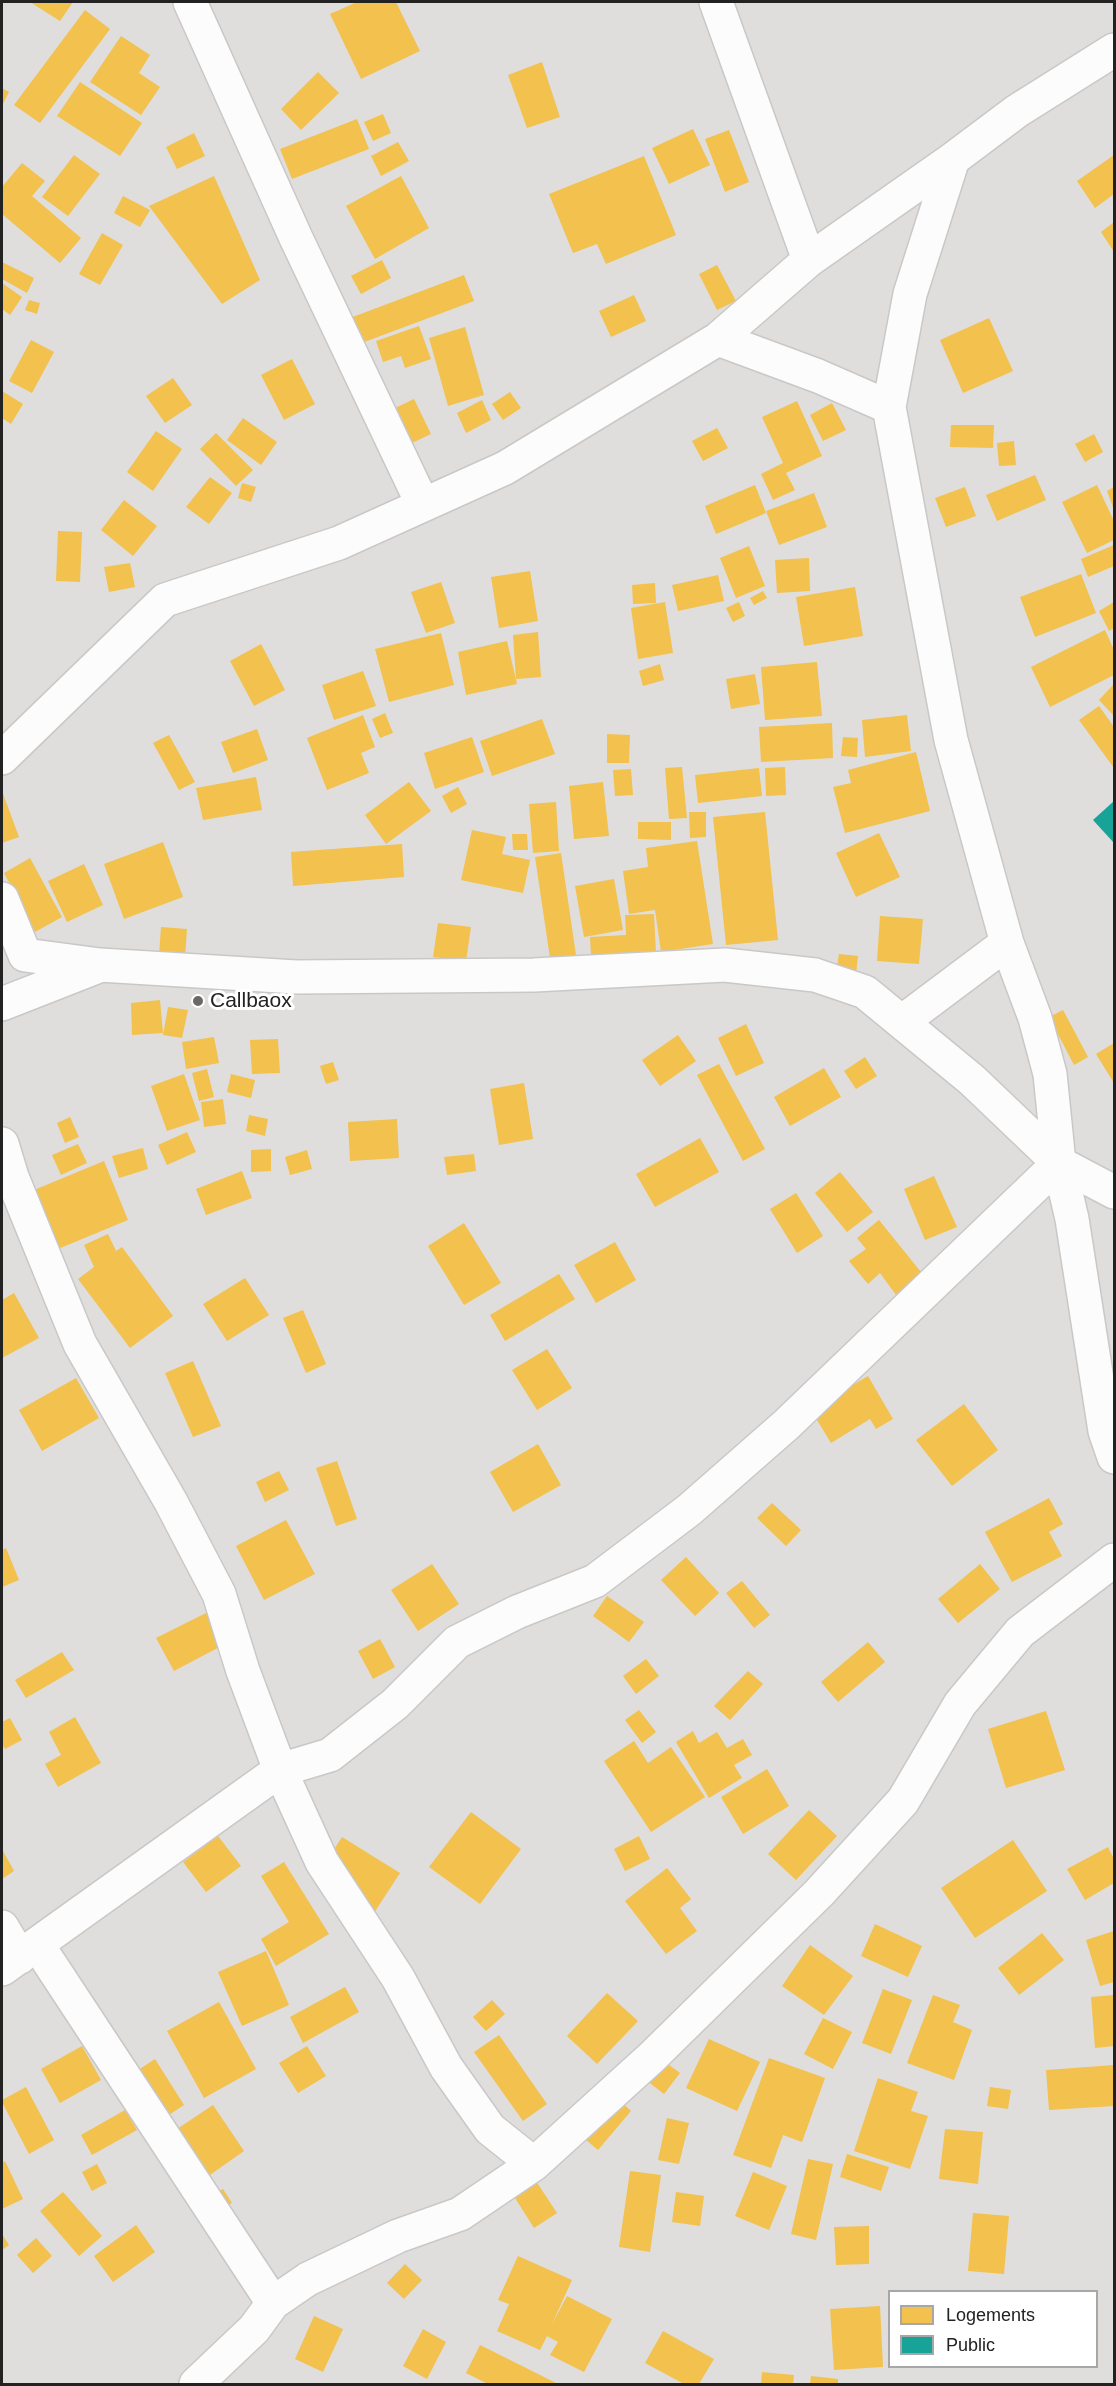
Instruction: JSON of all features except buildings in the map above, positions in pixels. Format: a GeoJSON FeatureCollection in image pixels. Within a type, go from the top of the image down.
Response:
{"type":"FeatureCollection","features":[{"type":"Feature","properties":{"kind":"street"},"geometry":{"type":"LineString","coordinates":[[190,2],[296,238],[423,505]]}},
{"type":"Feature","properties":{"kind":"street"},"geometry":{"type":"LineString","coordinates":[[716,2],[809,260]]}},
{"type":"Feature","properties":{"kind":"street"},"geometry":{"type":"LineString","coordinates":[[2,758],[165,600],[339,543],[506,468],[718,339],[809,260],[1017,111],[1114,50]]}},
{"type":"Feature","properties":{"kind":"street"},"geometry":{"type":"LineString","coordinates":[[953,159],[910,294],[889,407],[951,740],[1007,943],[1035,1018],[1050,1074],[1059,1163],[1072,1219],[1105,1431],[1114,1457]]}},
{"type":"Feature","properties":{"kind":"street"},"geometry":{"type":"LineString","coordinates":[[718,339],[818,376],[889,407]]}},
{"type":"Feature","properties":{"kind":"street"},"geometry":{"type":"LineString","coordinates":[[2,899],[25,955],[100,965],[296,978],[534,975],[725,965],[814,975],[865,992],[972,1080],[1059,1163],[1114,1192]]}},
{"type":"Feature","properties":{"kind":"street"},"geometry":{"type":"LineString","coordinates":[[903,1021],[1007,943]]}},
{"type":"Feature","properties":{"kind":"street"},"geometry":{"type":"LineString","coordinates":[[2,1004],[100,965]]}},
{"type":"Feature","properties":{"kind":"street"},"geometry":{"type":"LineString","coordinates":[[2,1144],[12,1178],[80,1344],[171,1502],[219,1594],[243,1671],[280,1770],[322,1862],[399,1978],[446,2067],[490,2129],[534,2164]]}},
{"type":"Feature","properties":{"kind":"street"},"geometry":{"type":"LineString","coordinates":[[19,1957],[280,1770],[330,1755],[395,1704],[457,1642],[516,1612],[595,1581],[689,1510],[786,1425],[1059,1163]]}},
{"type":"Feature","properties":{"kind":"street"},"geometry":{"type":"LineString","coordinates":[[196,2385],[254,2329],[273,2303],[308,2279],[398,2236],[460,2214],[534,2164],[652,2057],[819,1893],[903,1801],[960,1704],[1020,1632],[1114,1560]]}},
{"type":"Feature","properties":{"kind":"street"},"geometry":{"type":"LineString","coordinates":[[2,1927],[19,1957],[273,2303]]}},
{"type":"Feature","properties":{"kind":"shaded area"},"geometry":{"type":"Polygon","coordinates":[[[2,2],[1114,2],[1114,2384],[2,2384],[2,2]]]}},
{"type":"Feature","properties":{"kind":"place","name":"Callbaox"},"geometry":{"type":"Point","coordinates":[198,1001]}}]}
